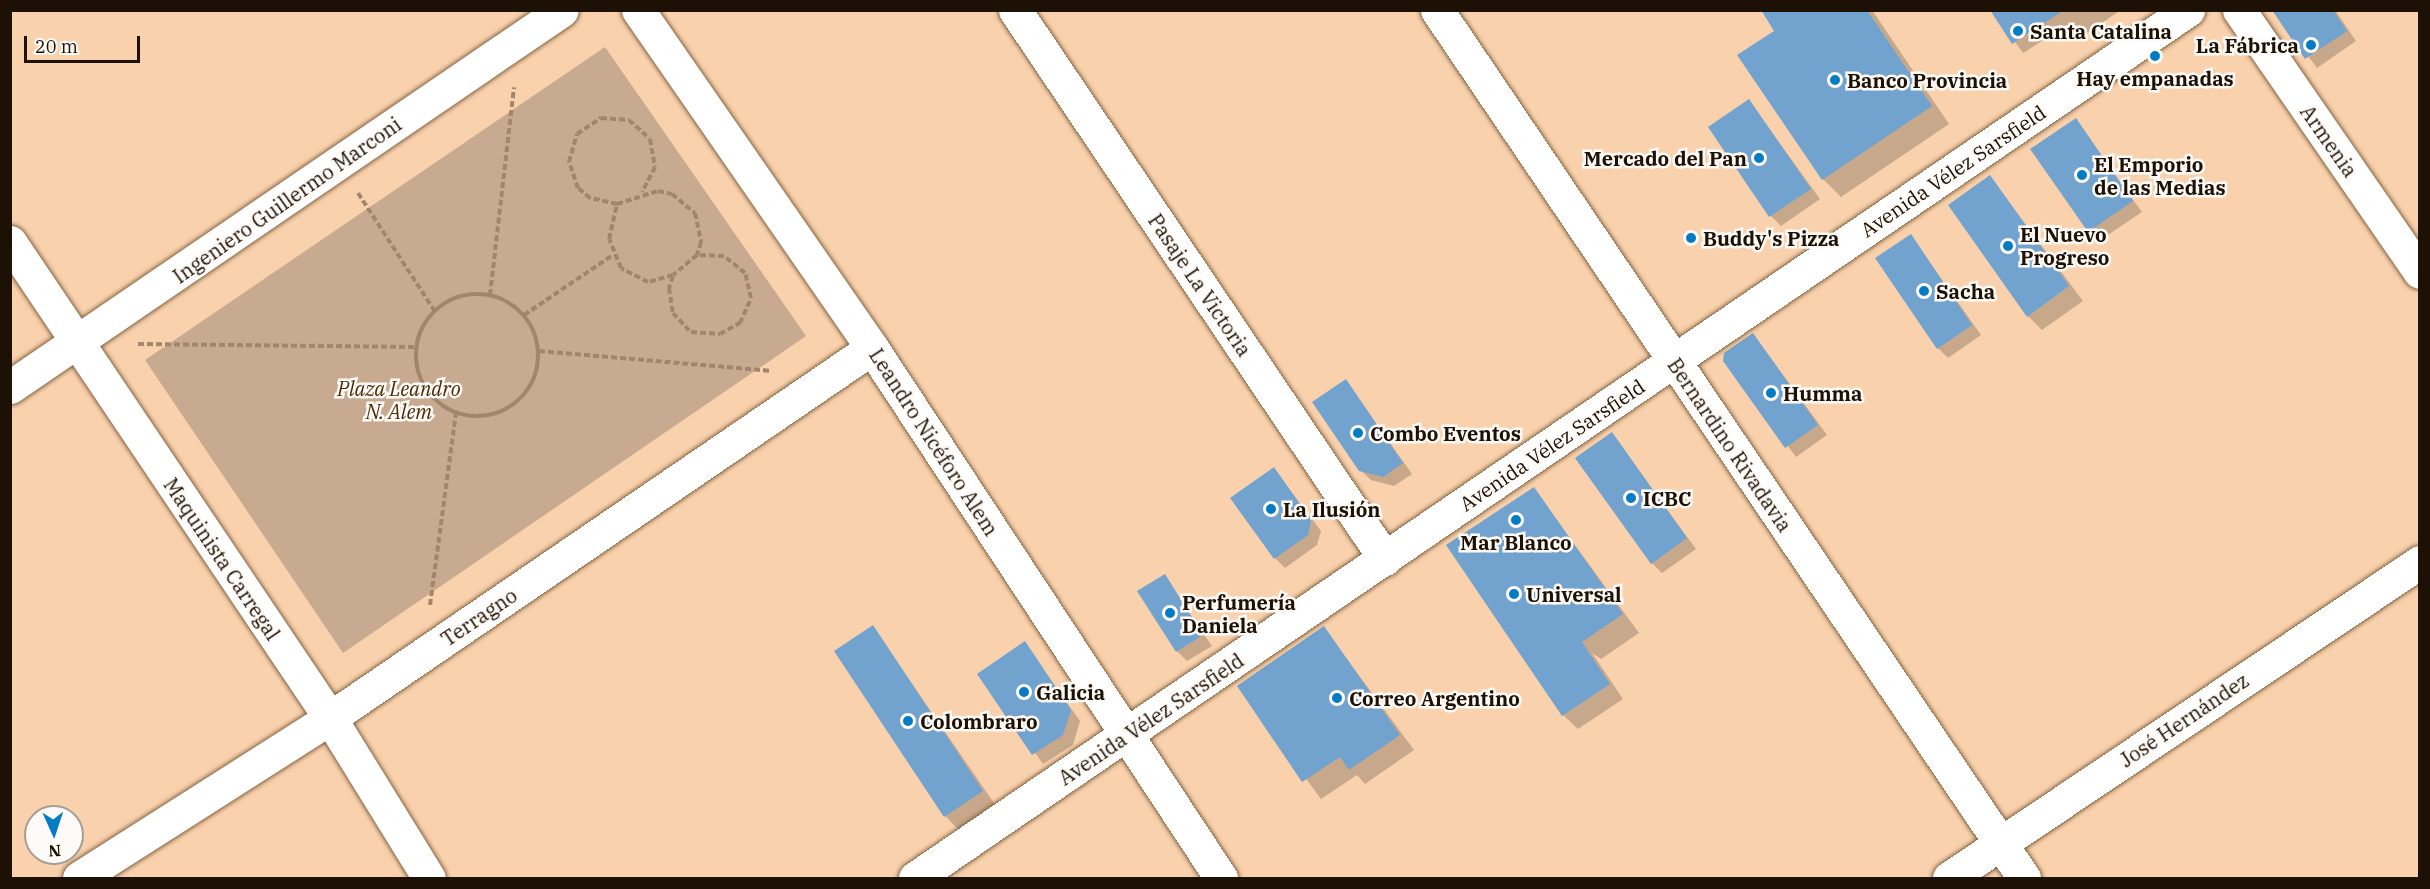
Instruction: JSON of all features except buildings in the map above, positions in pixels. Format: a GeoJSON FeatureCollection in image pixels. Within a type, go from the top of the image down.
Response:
{"type":"FeatureCollection","features":[{"type":"Feature","properties":{"kind":"street","name":"Ingeniero Guillermo Marconi"},"geometry":{"type":"LineString","coordinates":[[10,387],[77,344],[339,165],[519,37],[562,10]]}},
{"type":"Feature","properties":{"kind":"street","name":"Leandro Nicéforo Alem"},"geometry":{"type":"LineString","coordinates":[[638,10],[872,348],[1221,879]]}},
{"type":"Feature","properties":{"kind":"street","name":"Pasaje La Victoria"},"geometry":{"type":"LineString","coordinates":[[1015,10],[1385,560]]}},
{"type":"Feature","properties":{"kind":"street","name":"Bernardino Rivadavia"},"geometry":{"type":"LineString","coordinates":[[1437,10],[2024,879]]}},
{"type":"Feature","properties":{"kind":"street","name":"Avenida Vélez Sarsfield"},"geometry":{"type":"LineString","coordinates":[[915,879],[2188,10]]}},
{"type":"Feature","properties":{"kind":"street","name":"Armenia"},"geometry":{"type":"LineString","coordinates":[[2240,10],[2420,272]]}},
{"type":"Feature","properties":{"kind":"street","name":"Maquinista Carregal"},"geometry":{"type":"LineString","coordinates":[[10,242],[330,718],[429,879]]}},
{"type":"Feature","properties":{"kind":"street","name":"Terragno"},"geometry":{"type":"LineString","coordinates":[[79,879],[330,718],[872,348]]}},
{"type":"Feature","properties":{"kind":"street","name":"José Hernández"},"geometry":{"type":"LineString","coordinates":[[1949,879],[2420,562]]}},
{"type":"Feature","properties":{"kind":"path"},"geometry":{"type":"LineString","coordinates":[[490,295],[519,37]]}},
{"type":"Feature","properties":{"kind":"path"},"geometry":{"type":"LineString","coordinates":[[642,192],[656,167],[650,139],[629,120],[601,118],[577,134],[568,162],[578,188],[590,198],[617,204],[642,192],[672,194],[685,202],[700,227],[697,255]]}},
{"type":"Feature","properties":{"kind":"path"},"geometry":{"type":"LineString","coordinates":[[339,165],[434,310]]}},
{"type":"Feature","properties":{"kind":"path"},"geometry":{"type":"LineString","coordinates":[[617,204],[609,239],[613,255],[621,268],[648,282],[673,275],[697,255],[724,256],[745,273],[751,298],[740,323],[720,334],[691,332],[673,313],[669,288],[673,275]]}},
{"type":"Feature","properties":{"kind":"path"},"geometry":{"type":"LineString","coordinates":[[524,315],[613,255]]}},
{"type":"Feature","properties":{"kind":"path"},"geometry":{"type":"LineString","coordinates":[[470,293],[490,295],[524,315],[539,351],[533,380],[514,404],[476,416],[456,412],[424,386],[416,347],[434,310],[470,293]]}},
{"type":"Feature","properties":{"kind":"path"},"geometry":{"type":"LineString","coordinates":[[77,344],[416,347]]}},
{"type":"Feature","properties":{"kind":"path"},"geometry":{"type":"LineString","coordinates":[[539,351],[832,376]]}},
{"type":"Feature","properties":{"kind":"path"},"geometry":{"type":"LineString","coordinates":[[424,655],[456,412]]}},
{"type":"Feature","properties":{"kind":"green space","name":"Plaza Leandro N. Alem"},"geometry":{"type":"Polygon","coordinates":[[[605,47],[806,336],[343,653],[145,360],[605,47]]]}},
{"type":"Feature","properties":{"kind":"place","name":"Santa Catalina"},"geometry":{"type":"Point","coordinates":[2018,31]}},
{"type":"Feature","properties":{"kind":"place","name":"La Fábrica"},"geometry":{"type":"Point","coordinates":[2311,45]}},
{"type":"Feature","properties":{"kind":"place","name":"Hay empanadas"},"geometry":{"type":"Point","coordinates":[2155,56]}},
{"type":"Feature","properties":{"kind":"place","name":"Banco Provincia"},"geometry":{"type":"Point","coordinates":[1835,80]}},
{"type":"Feature","properties":{"kind":"place","name":"Mercado del Pan"},"geometry":{"type":"Point","coordinates":[1759,158]}},
{"type":"Feature","properties":{"kind":"place","name":"El Emporio de las Medias"},"geometry":{"type":"Point","coordinates":[2082,175]}},
{"type":"Feature","properties":{"kind":"place","name":"Buddy's Pizza"},"geometry":{"type":"Point","coordinates":[1691,238]}},
{"type":"Feature","properties":{"kind":"place","name":"El Nuevo Progreso"},"geometry":{"type":"Point","coordinates":[2008,246]}},
{"type":"Feature","properties":{"kind":"place","name":"Sacha"},"geometry":{"type":"Point","coordinates":[1924,291]}},
{"type":"Feature","properties":{"kind":"place","name":"Humma"},"geometry":{"type":"Point","coordinates":[1771,393]}},
{"type":"Feature","properties":{"kind":"place","name":"Combo Eventos"},"geometry":{"type":"Point","coordinates":[1358,433]}},
{"type":"Feature","properties":{"kind":"place","name":"ICBC"},"geometry":{"type":"Point","coordinates":[1631,498]}},
{"type":"Feature","properties":{"kind":"place","name":"La Ilusión"},"geometry":{"type":"Point","coordinates":[1271,509]}},
{"type":"Feature","properties":{"kind":"place","name":"Mar Blanco"},"geometry":{"type":"Point","coordinates":[1516,520]}},
{"type":"Feature","properties":{"kind":"place","name":"Universal"},"geometry":{"type":"Point","coordinates":[1514,594]}},
{"type":"Feature","properties":{"kind":"place","name":"Perfumería Daniela"},"geometry":{"type":"Point","coordinates":[1170,613]}},
{"type":"Feature","properties":{"kind":"place","name":"Galicia"},"geometry":{"type":"Point","coordinates":[1024,692]}},
{"type":"Feature","properties":{"kind":"place","name":"Correo Argentino"},"geometry":{"type":"Point","coordinates":[1337,698]}},
{"type":"Feature","properties":{"kind":"place","name":"Colombraro"},"geometry":{"type":"Point","coordinates":[908,721]}}]}
